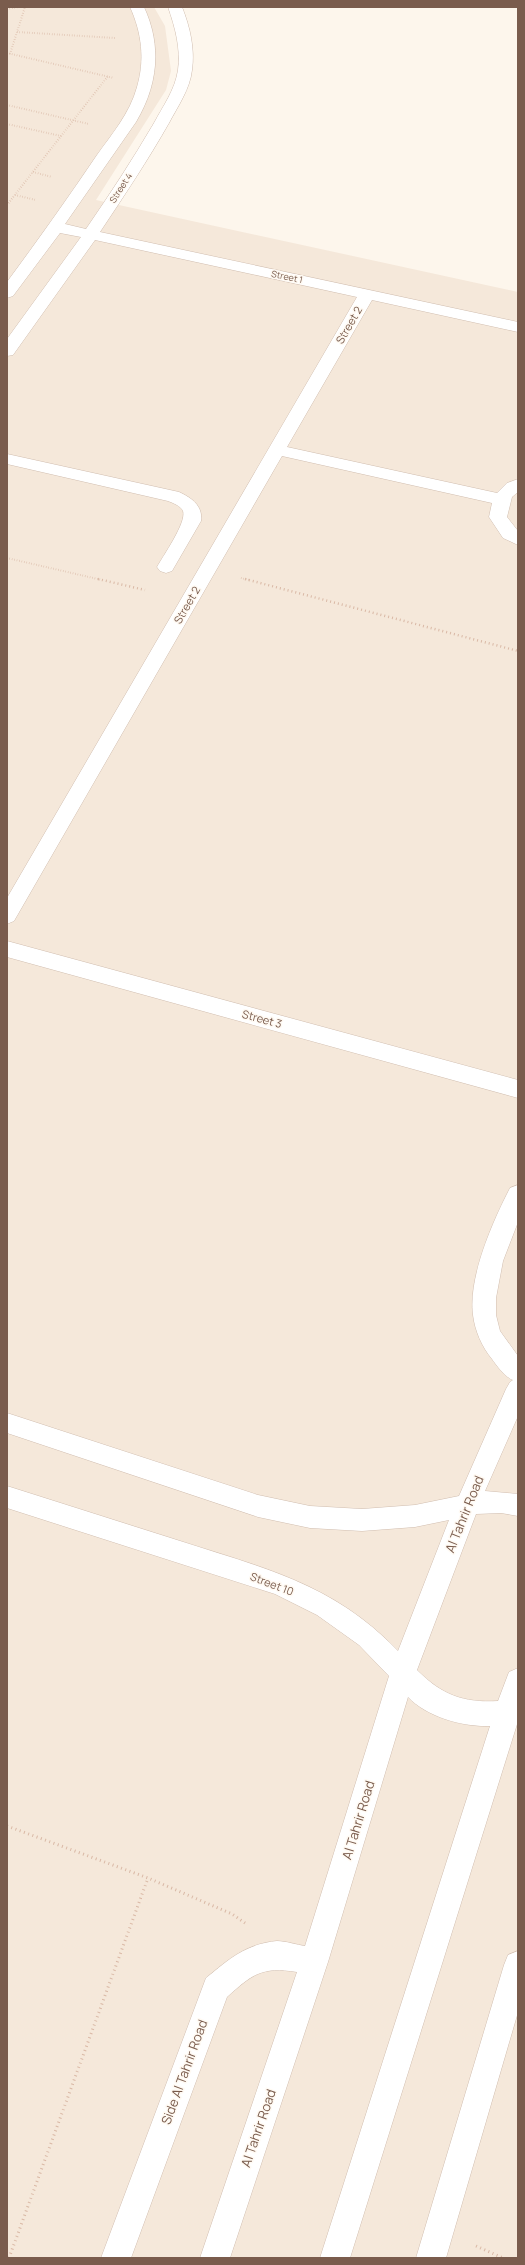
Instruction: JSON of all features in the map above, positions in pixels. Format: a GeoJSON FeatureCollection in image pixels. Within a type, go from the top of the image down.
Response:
{"type":"FeatureCollection","features":[{"type":"Feature","properties":{"kind":"street"},"geometry":{"type":"LineString","coordinates":[[7,294],[56,227],[134,112],[145,88],[150,64],[149,40],[143,18],[137,7]]}},
{"type":"Feature","properties":{"kind":"street","name":"Street 4"},"geometry":{"type":"LineString","coordinates":[[7,352],[91,234],[146,150],[179,92],[185,70],[185,48],[182,26],[174,7]]}},
{"type":"Feature","properties":{"kind":"street","name":"Street 1"},"geometry":{"type":"LineString","coordinates":[[56,227],[518,327]]}},
{"type":"Feature","properties":{"kind":"street","name":"Street 2"},"geometry":{"type":"LineString","coordinates":[[7,916],[367,294]]}},
{"type":"Feature","properties":{"kind":"street"},"geometry":{"type":"LineString","coordinates":[[276,450],[500,499]]}},
{"type":"Feature","properties":{"kind":"street"},"geometry":{"type":"LineString","coordinates":[[7,458],[173,496],[183,501],[190,508],[193,514],[192,521],[166,567]]}},
{"type":"Feature","properties":{"kind":"street"},"geometry":{"type":"LineString","coordinates":[[518,485],[513,486],[500,499],[498,516],[509,534],[518,539]]}},
{"type":"Feature","properties":{"kind":"street","name":"Street 3"},"geometry":{"type":"LineString","coordinates":[[7,949],[518,1089]]}},
{"type":"Feature","properties":{"kind":"street"},"geometry":{"type":"LineString","coordinates":[[518,1194],[486,1278],[482,1304],[487,1330],[502,1356],[518,1372]]}},
{"type":"Feature","properties":{"kind":"street","name":"Al Tahrir Road"},"geometry":{"type":"LineString","coordinates":[[215,2258],[314,1962],[402,1675],[467,1505],[518,1389]]}},
{"type":"Feature","properties":{"kind":"street"},"geometry":{"type":"LineString","coordinates":[[7,1422],[258,1506],[310,1517],[362,1520],[415,1516],[483,1502],[518,1505]]}},
{"type":"Feature","properties":{"kind":"street","name":"Street 10"},"geometry":{"type":"LineString","coordinates":[[7,1496],[281,1585],[326,1607],[368,1638],[402,1675],[421,1692],[442,1705],[463,1712],[486,1714],[508,1713]]}},
{"type":"Feature","properties":{"kind":"street"},"geometry":{"type":"LineString","coordinates":[[335,2258],[518,1680]]}},
{"type":"Feature","properties":{"kind":"street","name":"Side Al Tahrir Road"},"geometry":{"type":"LineString","coordinates":[[116,2258],[216,1988],[244,1964],[278,1955],[314,1962]]}},
{"type":"Feature","properties":{"kind":"street"},"geometry":{"type":"LineString","coordinates":[[430,2258],[518,1965]]}},
{"type":"Feature","properties":{"kind":"path"},"geometry":{"type":"LineString","coordinates":[[7,9],[18,7]]}},
{"type":"Feature","properties":{"kind":"path"},"geometry":{"type":"LineString","coordinates":[[10,54],[25,7]]}},
{"type":"Feature","properties":{"kind":"path"},"geometry":{"type":"LineString","coordinates":[[17,32],[149,40]]}},
{"type":"Feature","properties":{"kind":"path"},"geometry":{"type":"LineString","coordinates":[[7,53],[108,76],[145,88]]}},
{"type":"Feature","properties":{"kind":"path"},"geometry":{"type":"LineString","coordinates":[[7,205],[108,76]]}},
{"type":"Feature","properties":{"kind":"path"},"geometry":{"type":"LineString","coordinates":[[7,105],[121,131]]}},
{"type":"Feature","properties":{"kind":"path"},"geometry":{"type":"LineString","coordinates":[[7,124],[61,136]]}},
{"type":"Feature","properties":{"kind":"path"},"geometry":{"type":"LineString","coordinates":[[7,558],[189,601]]}},
{"type":"Feature","properties":{"kind":"path"},"geometry":{"type":"LineString","coordinates":[[208,569],[518,651]]}},
{"type":"Feature","properties":{"kind":"path"},"geometry":{"type":"LineString","coordinates":[[7,1826],[148,1878],[232,1914],[256,1930],[278,1955]]}},
{"type":"Feature","properties":{"kind":"path"},"geometry":{"type":"LineString","coordinates":[[9,2258],[148,1878]]}},
{"type":"Feature","properties":{"kind":"shaded area"},"geometry":{"type":"Polygon","coordinates":[[[7,7],[154,7],[165,26],[171,71],[166,90],[96,200],[518,292],[518,2258],[7,2258],[7,7]]]}}]}
